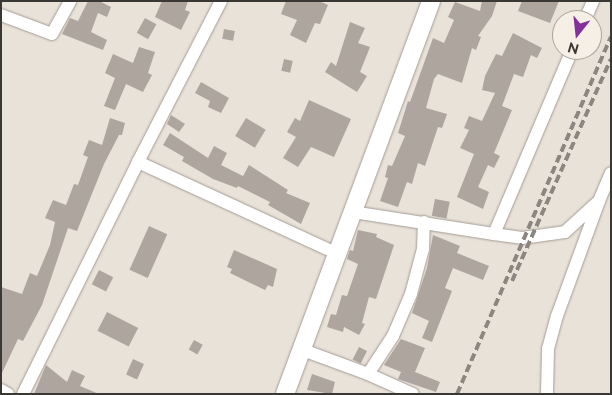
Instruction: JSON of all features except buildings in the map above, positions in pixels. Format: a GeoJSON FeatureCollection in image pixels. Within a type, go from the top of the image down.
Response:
{"type":"FeatureCollection","features":[{"type":"Feature","properties":{"kind":"street"},"geometry":{"type":"LineString","coordinates":[[1,15],[52,34],[70,1]]}},
{"type":"Feature","properties":{"kind":"street"},"geometry":{"type":"LineString","coordinates":[[23,394],[138,162],[222,1]]}},
{"type":"Feature","properties":{"kind":"street"},"geometry":{"type":"LineString","coordinates":[[285,394],[303,350],[336,253],[431,1]]}},
{"type":"Feature","properties":{"kind":"street"},"geometry":{"type":"LineString","coordinates":[[494,234],[568,60]]}},
{"type":"Feature","properties":{"kind":"street"},"geometry":{"type":"LineString","coordinates":[[138,162],[336,253]]}},
{"type":"Feature","properties":{"kind":"street"},"geometry":{"type":"LineString","coordinates":[[547,394],[548,349],[557,316],[599,200],[610,179]]}},
{"type":"Feature","properties":{"kind":"street"},"geometry":{"type":"LineString","coordinates":[[353,212],[522,238],[565,232],[599,200]]}},
{"type":"Feature","properties":{"kind":"street"},"geometry":{"type":"LineString","coordinates":[[368,374],[393,336],[411,294],[423,249],[424,222]]}},
{"type":"Feature","properties":{"kind":"street"},"geometry":{"type":"LineString","coordinates":[[303,350],[368,374],[413,394]]}},
{"type":"Feature","properties":{"kind":"street"},"geometry":{"type":"LineString","coordinates":[[1,390],[8,394]]}},
{"type":"Feature","properties":{"kind":"railway"},"geometry":{"type":"LineString","coordinates":[[457,394],[611,37]]}},
{"type":"Feature","properties":{"kind":"railway"},"geometry":{"type":"LineString","coordinates":[[512,281],[611,59]]}}]}
